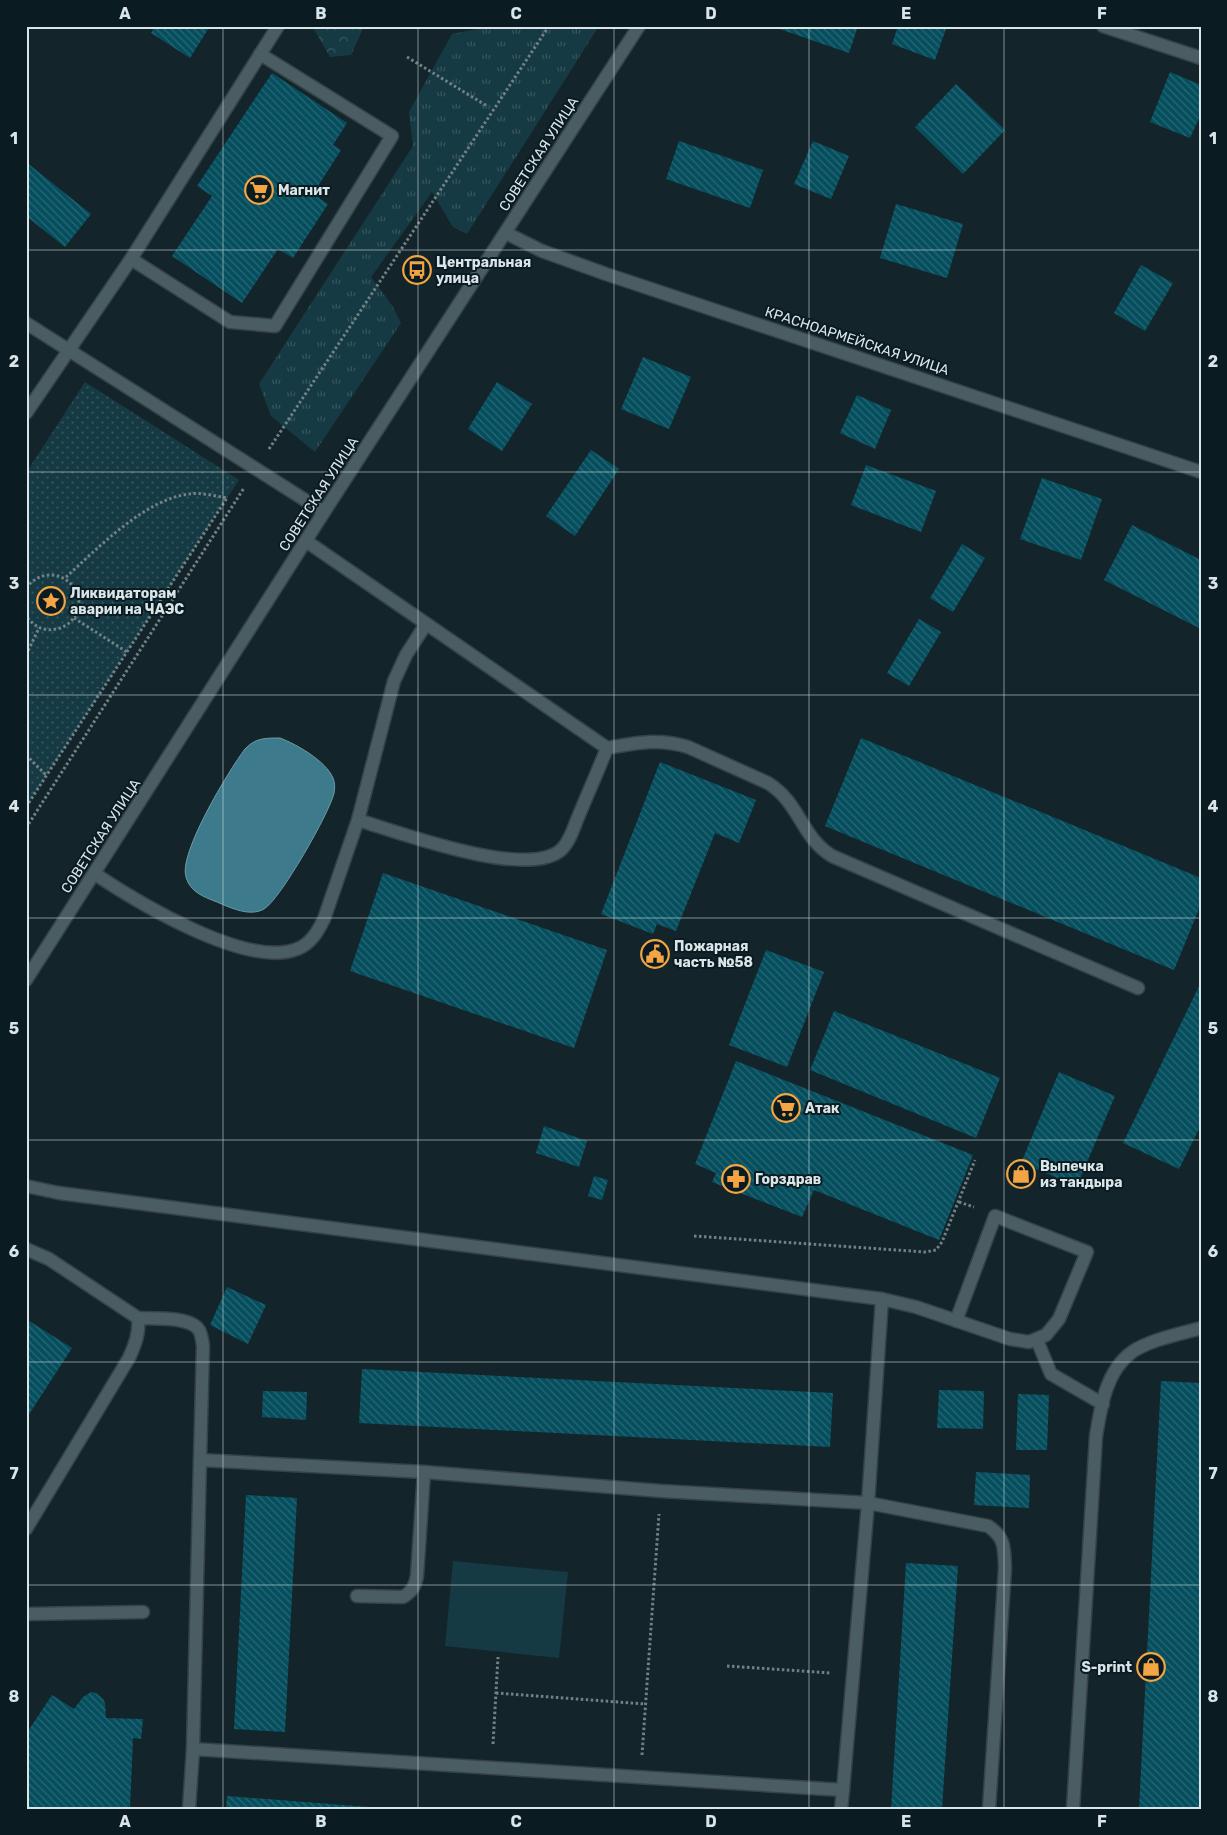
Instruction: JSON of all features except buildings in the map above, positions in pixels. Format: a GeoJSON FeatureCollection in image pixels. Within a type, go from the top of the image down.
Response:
{"type":"FeatureCollection","features":[{"type":"Feature","properties":{"kind":"street"},"geometry":{"type":"LineString","coordinates":[[26,413],[131,258],[278,26]]}},
{"type":"Feature","properties":{"kind":"street","name":"СОВЕТСКАЯ УЛИЦА"},"geometry":{"type":"LineString","coordinates":[[26,980],[324,512],[639,26]]}},
{"type":"Feature","properties":{"kind":"street"},"geometry":{"type":"LineString","coordinates":[[1103,26],[1201,58]]}},
{"type":"Feature","properties":{"kind":"street"},"geometry":{"type":"LineString","coordinates":[[131,258],[230,322],[274,326],[392,136],[260,54]]}},
{"type":"Feature","properties":{"kind":"street","name":"КРАСНОАРМЕЙСКАЯ УЛИЦА"},"geometry":{"type":"LineString","coordinates":[[506,233],[542,251],[598,271],[1201,472]]}},
{"type":"Feature","properties":{"kind":"street"},"geometry":{"type":"LineString","coordinates":[[26,323],[324,512]]}},
{"type":"Feature","properties":{"kind":"street"},"geometry":{"type":"LineString","coordinates":[[306,541],[607,748],[647,741],[675,743],[768,783],[779,790],[794,808],[812,840],[820,849],[832,856],[1138,988]]}},
{"type":"Feature","properties":{"kind":"street"},"geometry":{"type":"LineString","coordinates":[[95,874],[158,913],[205,934],[257,951],[285,952],[298,949],[308,943],[317,932],[324,918],[358,820],[394,680],[406,655],[426,624]]}},
{"type":"Feature","properties":{"kind":"street"},"geometry":{"type":"LineString","coordinates":[[358,820],[459,851],[527,860],[547,858],[563,848],[568,840],[607,748]]}},
{"type":"Feature","properties":{"kind":"street"},"geometry":{"type":"LineString","coordinates":[[26,1186],[59,1194],[882,1298],[916,1307],[956,1321],[1020,1341],[1029,1342],[1046,1335],[1059,1319],[1087,1252],[995,1216],[956,1321]]}},
{"type":"Feature","properties":{"kind":"street"},"geometry":{"type":"LineString","coordinates":[[26,1249],[49,1258],[138,1318],[179,1320],[194,1325],[199,1330],[203,1346],[193,1749],[189,1809]]}},
{"type":"Feature","properties":{"kind":"street"},"geometry":{"type":"LineString","coordinates":[[841,1809],[868,1504],[882,1298]]}},
{"type":"Feature","properties":{"kind":"street"},"geometry":{"type":"LineString","coordinates":[[26,1529],[129,1358],[137,1336],[138,1318]]}},
{"type":"Feature","properties":{"kind":"street"},"geometry":{"type":"LineString","coordinates":[[1073,1809],[1096,1436],[1103,1404],[1113,1373],[1133,1351],[1201,1328]]}},
{"type":"Feature","properties":{"kind":"street"},"geometry":{"type":"LineString","coordinates":[[1037,1340],[1051,1374],[1103,1404]]}},
{"type":"Feature","properties":{"kind":"street"},"geometry":{"type":"LineString","coordinates":[[200,1460],[424,1472],[661,1491],[868,1504],[988,1526],[1001,1538],[1004,1548],[1005,1568],[989,1809]]}},
{"type":"Feature","properties":{"kind":"street"},"geometry":{"type":"LineString","coordinates":[[358,1596],[403,1597],[409,1594],[414,1586],[417,1576],[424,1472]]}},
{"type":"Feature","properties":{"kind":"street"},"geometry":{"type":"LineString","coordinates":[[26,1614],[143,1612]]}},
{"type":"Feature","properties":{"kind":"street"},"geometry":{"type":"LineString","coordinates":[[193,1749],[843,1790]]}},
{"type":"Feature","properties":{"kind":"path"},"geometry":{"type":"LineString","coordinates":[[26,828],[256,469],[548,26]]}},
{"type":"Feature","properties":{"kind":"path"},"geometry":{"type":"LineString","coordinates":[[407,57],[487,106]]}},
{"type":"Feature","properties":{"kind":"path"},"geometry":{"type":"LineString","coordinates":[[26,806],[227,498],[191,494],[154,505],[110,537],[65,578]]}},
{"type":"Feature","properties":{"kind":"path"},"geometry":{"type":"LineString","coordinates":[[26,588],[39,576],[57,575],[65,578],[72,584],[79,600],[74,618],[67,625],[58,629],[39,628],[31,623],[26,616]]}},
{"type":"Feature","properties":{"kind":"path"},"geometry":{"type":"LineString","coordinates":[[74,618],[127,652]]}},
{"type":"Feature","properties":{"kind":"path"},"geometry":{"type":"LineString","coordinates":[[26,656],[39,628]]}},
{"type":"Feature","properties":{"kind":"path"},"geometry":{"type":"LineString","coordinates":[[26,755],[46,775]]}},
{"type":"Feature","properties":{"kind":"path"},"geometry":{"type":"LineString","coordinates":[[694,1236],[925,1252],[936,1250],[942,1242],[975,1160]]}},
{"type":"Feature","properties":{"kind":"path"},"geometry":{"type":"LineString","coordinates":[[640,1776],[661,1491]]}},
{"type":"Feature","properties":{"kind":"path"},"geometry":{"type":"LineString","coordinates":[[492,1767],[498,1658]]}},
{"type":"Feature","properties":{"kind":"path"},"geometry":{"type":"LineString","coordinates":[[727,1666],[853,1674]]}},
{"type":"Feature","properties":{"kind":"path"},"geometry":{"type":"LineString","coordinates":[[496,1694],[645,1704]]}},
{"type":"Feature","properties":{"kind":"green space"},"geometry":{"type":"Polygon","coordinates":[[[312,26],[364,26],[351,55],[330,57],[312,26]]]}},
{"type":"Feature","properties":{"kind":"green space"},"geometry":{"type":"Polygon","coordinates":[[[492,26],[599,26],[467,234],[453,227],[432,192],[371,277],[393,307],[401,323],[315,452],[271,416],[259,384],[413,146],[409,112],[452,34],[492,26]]]}},
{"type":"Feature","properties":{"kind":"green space"},"geometry":{"type":"Polygon","coordinates":[[[85,382],[239,480],[26,807],[26,473],[85,382]]]}},
{"type":"Feature","properties":{"kind":"green space"},"geometry":{"type":"Polygon","coordinates":[[[453,1561],[568,1572],[559,1658],[445,1646],[453,1561]]]}},
{"type":"Feature","properties":{"kind":"shaded area"},"geometry":{"type":"Polygon","coordinates":[[[280,738],[294,744],[324,765],[333,778],[335,785],[334,793],[324,818],[304,855],[281,890],[264,909],[253,912],[240,911],[207,898],[194,890],[186,877],[186,866],[190,850],[206,812],[245,749],[261,739],[280,738]]]}},
{"type":"Feature","properties":{"kind":"place","name":"Магнит"},"geometry":{"type":"Point","coordinates":[259,190]}},
{"type":"Feature","properties":{"kind":"place","name":"Центральная улица"},"geometry":{"type":"Point","coordinates":[417,270]}},
{"type":"Feature","properties":{"kind":"place","name":"Ликвидаторам аварии на ЧАЭС"},"geometry":{"type":"Point","coordinates":[51,601]}},
{"type":"Feature","properties":{"kind":"place","name":"Пожарная часть №58"},"geometry":{"type":"Point","coordinates":[655,954]}},
{"type":"Feature","properties":{"kind":"place","name":"Атак"},"geometry":{"type":"Point","coordinates":[786,1108]}},
{"type":"Feature","properties":{"kind":"place","name":"Выпечка из тандыра"},"geometry":{"type":"Point","coordinates":[1021,1174]}},
{"type":"Feature","properties":{"kind":"place","name":"Горздрав"},"geometry":{"type":"Point","coordinates":[736,1179]}},
{"type":"Feature","properties":{"kind":"place","name":"S-print"},"geometry":{"type":"Point","coordinates":[1151,1667]}}]}
